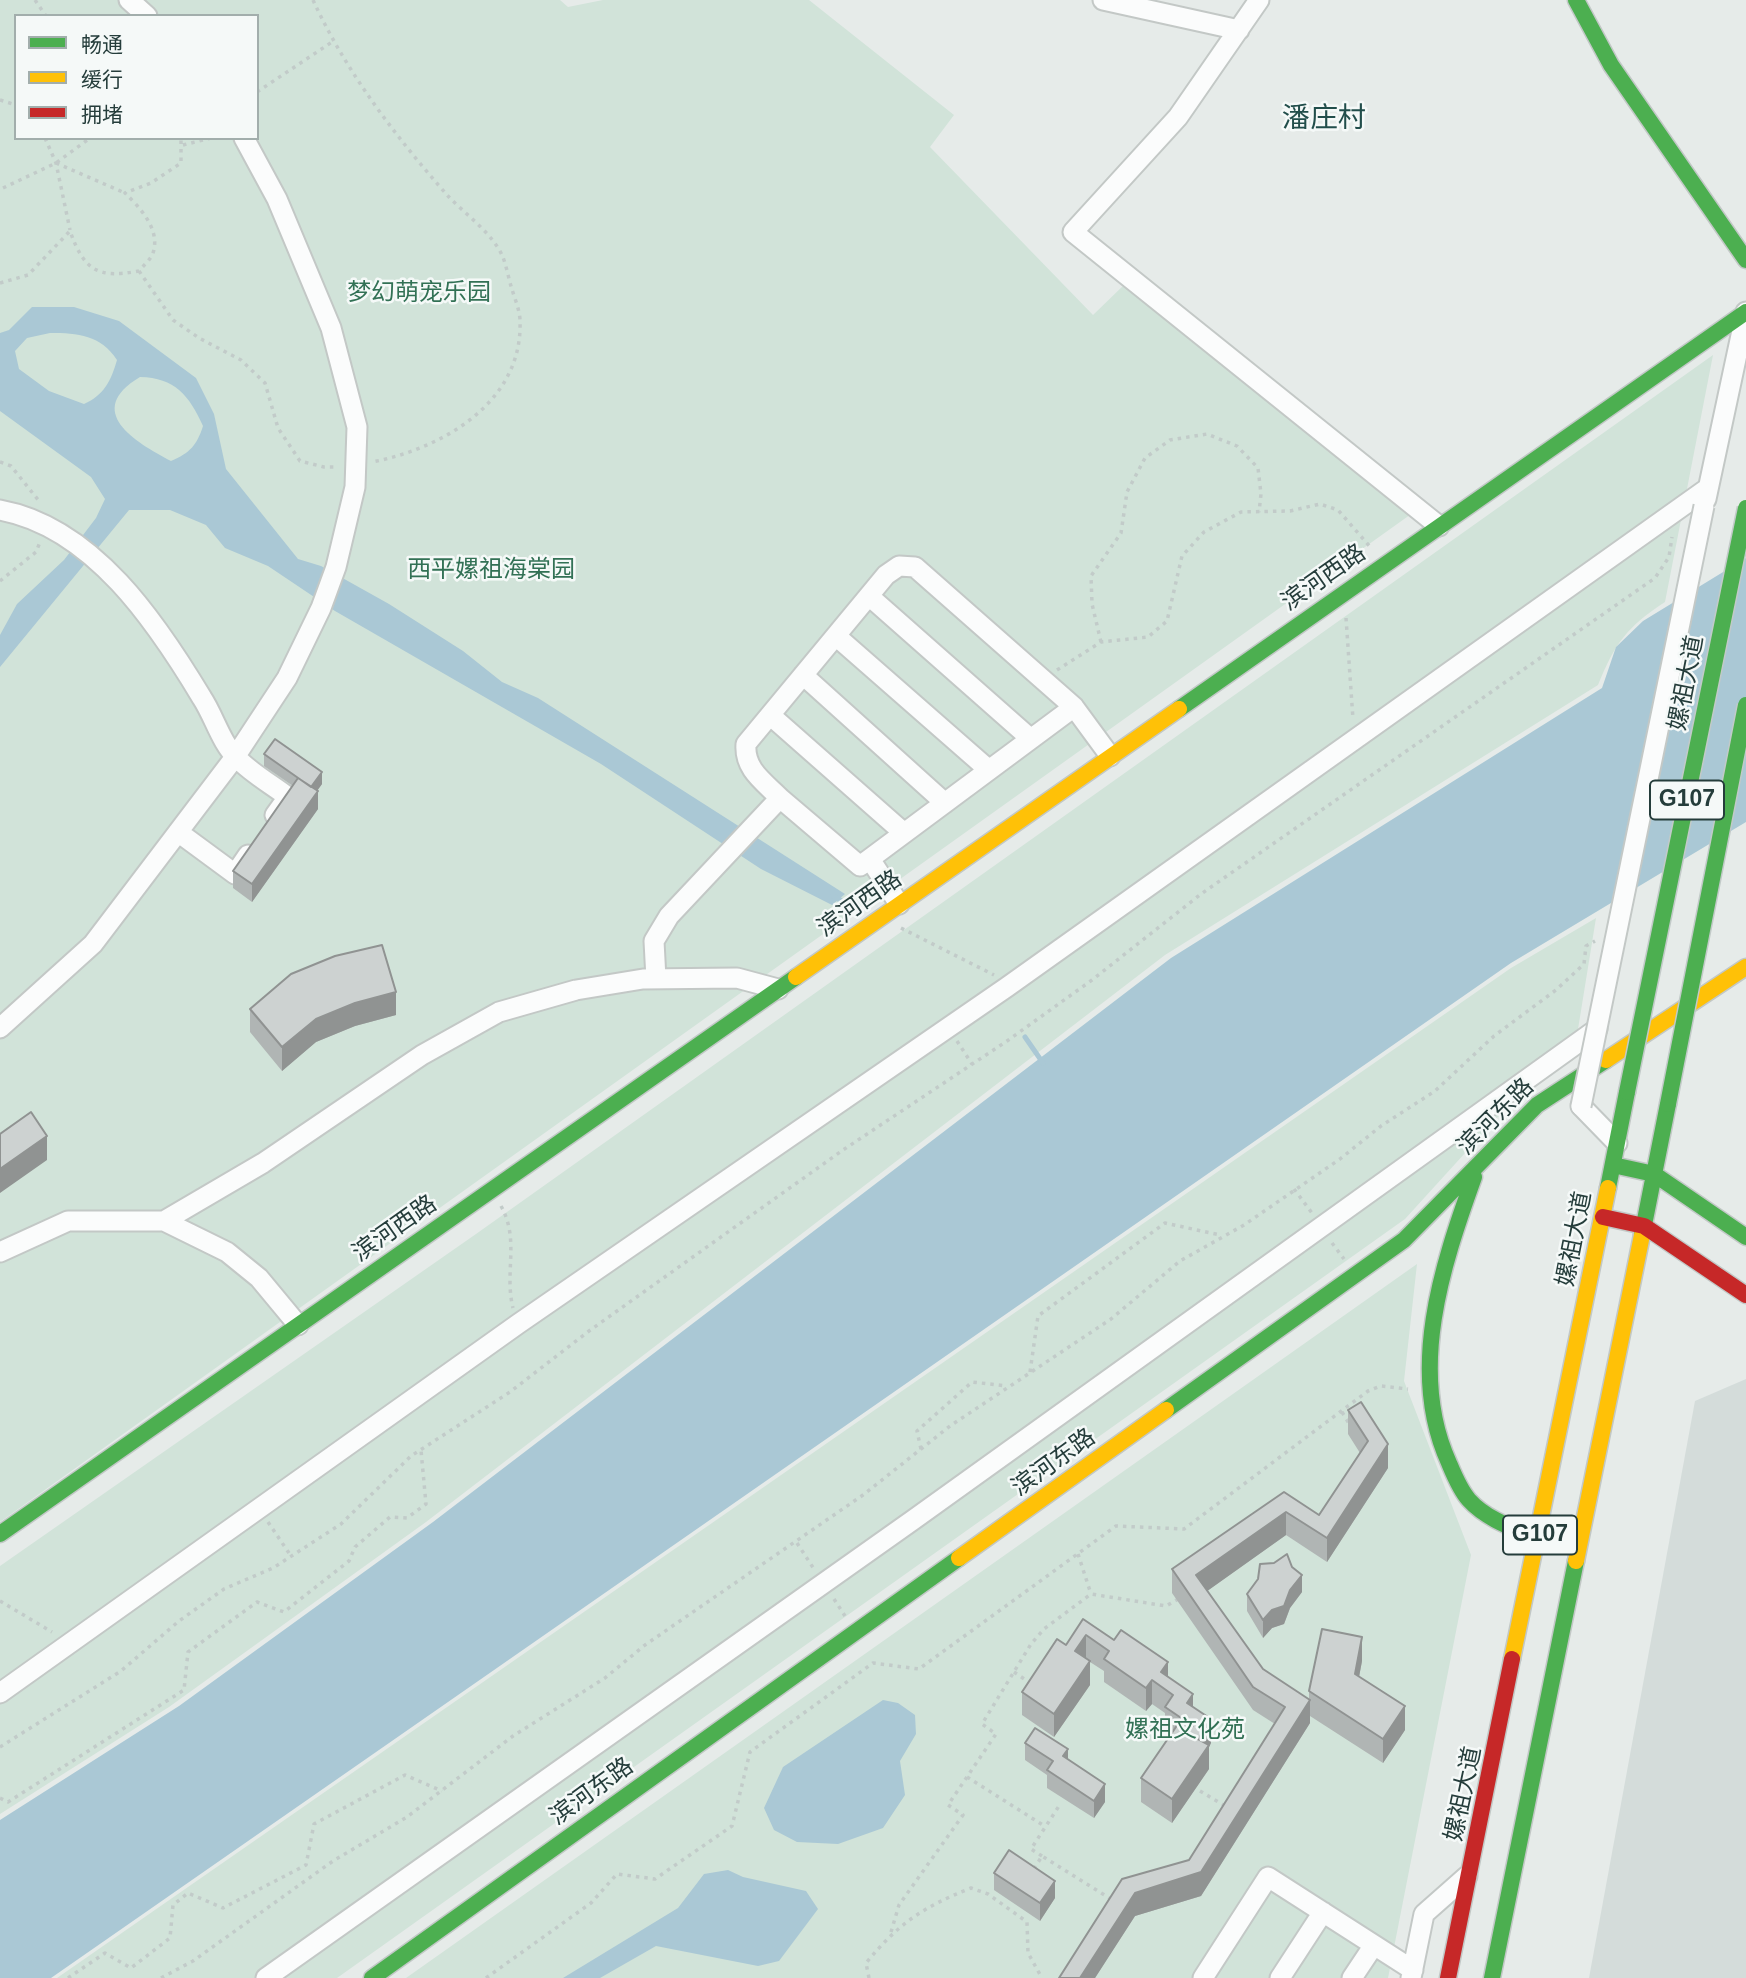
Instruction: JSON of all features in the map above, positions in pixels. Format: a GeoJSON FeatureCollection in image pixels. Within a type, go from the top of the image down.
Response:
{"type":"FeatureCollection","features":[{"type":"Feature","properties":{"kind":"main road"},"geometry":{"type":"LineString","coordinates":[[1576,0],[1611,65],[1746,260]]}},
{"type":"Feature","properties":{"kind":"main road","name":"滨河西路"},"geometry":{"type":"LineString","coordinates":[[0,1534],[1746,312]]}},
{"type":"Feature","properties":{"kind":"main road","name":"嫘祖大道"},"geometry":{"type":"LineString","coordinates":[[1448,1978],[1746,508]]}},
{"type":"Feature","properties":{"kind":"main road","name":"G107"},"geometry":{"type":"LineString","coordinates":[[1492,1978],[1746,705]]}},
{"type":"Feature","properties":{"kind":"main road","name":"滨河东路"},"geometry":{"type":"LineString","coordinates":[[372,1978],[1404,1240],[1477,1169],[1536,1105],[1744,964]]}},
{"type":"Feature","properties":{"kind":"main road"},"geometry":{"type":"LineString","coordinates":[[1613,1165],[1654,1174],[1746,1237]]}},
{"type":"Feature","properties":{"kind":"main road"},"geometry":{"type":"LineString","coordinates":[[1477,1169],[1451,1237],[1431,1338],[1430,1404],[1446,1461],[1471,1503],[1539,1539]]}},
{"type":"Feature","properties":{"kind":"main road"},"geometry":{"type":"LineString","coordinates":[[1603,1217],[1644,1226],[1746,1295]]}},
{"type":"Feature","properties":{"kind":"street"},"geometry":{"type":"LineString","coordinates":[[129,0],[145,14]]}},
{"type":"Feature","properties":{"kind":"street"},"geometry":{"type":"LineString","coordinates":[[1103,0],[1239,30]]}},
{"type":"Feature","properties":{"kind":"street"},"geometry":{"type":"LineString","coordinates":[[1259,0],[1178,117],[1073,233],[1438,526]]}},
{"type":"Feature","properties":{"kind":"street"},"geometry":{"type":"LineString","coordinates":[[0,1028],[93,944],[235,757],[287,678],[321,608],[336,567],[355,487],[357,427],[331,328],[277,199],[245,140]]}},
{"type":"Feature","properties":{"kind":"street"},"geometry":{"type":"LineString","coordinates":[[1617,1143],[1581,1107],[1746,312]]}},
{"type":"Feature","properties":{"kind":"street"},"geometry":{"type":"LineString","coordinates":[[0,1693],[518,1324],[949,1028],[1359,734],[1706,497]]}},
{"type":"Feature","properties":{"kind":"street"},"geometry":{"type":"LineString","coordinates":[[0,510],[56,531],[96,559],[160,631],[203,699],[235,757],[288,797],[235,874],[178,832]]}},
{"type":"Feature","properties":{"kind":"street"},"geometry":{"type":"LineString","coordinates":[[1074,707],[860,866],[751,770],[745,754],[746,744],[886,575],[899,566],[915,567],[1074,707],[1110,756]]}},
{"type":"Feature","properties":{"kind":"street"},"geometry":{"type":"LineString","coordinates":[[869,596],[1031,739]]}},
{"type":"Feature","properties":{"kind":"street"},"geometry":{"type":"LineString","coordinates":[[836,636],[989,770]]}},
{"type":"Feature","properties":{"kind":"street"},"geometry":{"type":"LineString","coordinates":[[803,675],[945,803]]}},
{"type":"Feature","properties":{"kind":"street"},"geometry":{"type":"LineString","coordinates":[[770,715],[904,833]]}},
{"type":"Feature","properties":{"kind":"street"},"geometry":{"type":"LineString","coordinates":[[656,979],[654,941],[669,916],[780,798]]}},
{"type":"Feature","properties":{"kind":"street"},"geometry":{"type":"LineString","coordinates":[[870,859],[899,904]]}},
{"type":"Feature","properties":{"kind":"street"},"geometry":{"type":"LineString","coordinates":[[164,1222],[274,1156],[422,1055],[499,1012],[576,990],[656,979],[737,978],[778,989]]}},
{"type":"Feature","properties":{"kind":"street"},"geometry":{"type":"LineString","coordinates":[[266,1978],[1597,1030]]}},
{"type":"Feature","properties":{"kind":"street"},"geometry":{"type":"LineString","coordinates":[[0,1252],[68,1221],[164,1222],[227,1252],[259,1278],[298,1325]]}},
{"type":"Feature","properties":{"kind":"street"},"geometry":{"type":"LineString","coordinates":[[1203,1978],[1269,1877],[1374,1945],[1412,1974],[1424,1914],[1471,1873]]}},
{"type":"Feature","properties":{"kind":"street"},"geometry":{"type":"LineString","coordinates":[[1280,1978],[1323,1912]]}},
{"type":"Feature","properties":{"kind":"street"},"geometry":{"type":"LineString","coordinates":[[1353,1978],[1374,1945]]}},
{"type":"Feature","properties":{"kind":"path"},"geometry":{"type":"LineString","coordinates":[[139,271],[173,320],[199,338],[241,360],[265,383],[278,428],[300,461],[324,467],[355,466],[404,456],[455,431],[485,409],[503,384],[518,349],[520,319],[501,254],[449,196],[367,94],[332,42],[313,0]]}},
{"type":"Feature","properties":{"kind":"path"},"geometry":{"type":"LineString","coordinates":[[259,91],[332,42]]}},
{"type":"Feature","properties":{"kind":"path"},"geometry":{"type":"LineString","coordinates":[[46,140],[56,163],[70,231],[80,258],[95,269],[114,276],[139,271],[153,253],[153,228],[139,206],[125,192],[56,163]]}},
{"type":"Feature","properties":{"kind":"path"},"geometry":{"type":"LineString","coordinates":[[0,193],[2,187],[56,163],[87,140]]}},
{"type":"Feature","properties":{"kind":"path"},"geometry":{"type":"LineString","coordinates":[[125,192],[151,183],[181,163],[182,140]]}},
{"type":"Feature","properties":{"kind":"path"},"geometry":{"type":"LineString","coordinates":[[183,145],[203,140]]}},
{"type":"Feature","properties":{"kind":"path"},"geometry":{"type":"LineString","coordinates":[[0,283],[28,275],[70,231]]}},
{"type":"Feature","properties":{"kind":"path"},"geometry":{"type":"LineString","coordinates":[[1101,642],[1092,604],[1091,576],[1121,533],[1127,492],[1145,458],[1170,440],[1207,434],[1237,446],[1258,468],[1261,494],[1259,512]]}},
{"type":"Feature","properties":{"kind":"path"},"geometry":{"type":"LineString","coordinates":[[1042,679],[1101,642],[1148,637],[1167,621],[1182,556],[1204,532],[1241,513],[1290,511],[1320,504],[1338,510],[1385,564]]}},
{"type":"Feature","properties":{"kind":"path"},"geometry":{"type":"LineString","coordinates":[[0,1747],[121,1671],[180,1620],[225,1589],[291,1557],[341,1524],[421,1450],[510,1392],[589,1331],[842,1150],[1092,980],[1201,894],[1655,578],[1669,557],[1673,532]]}},
{"type":"Feature","properties":{"kind":"path"},"geometry":{"type":"LineString","coordinates":[[1345,592],[1352,716],[1359,734]]}},
{"type":"Feature","properties":{"kind":"path"},"geometry":{"type":"LineString","coordinates":[[880,918],[994,975],[1007,987]]}},
{"type":"Feature","properties":{"kind":"path"},"geometry":{"type":"LineString","coordinates":[[161,1978],[193,1961],[333,1861],[407,1818],[513,1736],[606,1678],[645,1645],[807,1535],[1009,1386],[1111,1319],[1180,1261],[1244,1225],[1340,1159],[1381,1126],[1435,1091],[1494,1036],[1556,990],[1584,964],[1586,946],[1597,940]]}},
{"type":"Feature","properties":{"kind":"path"},"geometry":{"type":"LineString","coordinates":[[949,1028],[972,1064]]}},
{"type":"Feature","properties":{"kind":"path"},"geometry":{"type":"LineString","coordinates":[[492,1189],[512,1224],[510,1295],[518,1324]]}},
{"type":"Feature","properties":{"kind":"path"},"geometry":{"type":"LineString","coordinates":[[1030,1372],[1038,1316],[1165,1223],[1222,1236]]}},
{"type":"Feature","properties":{"kind":"path"},"geometry":{"type":"LineString","coordinates":[[921,1449],[917,1431],[972,1382],[1009,1386]]}},
{"type":"Feature","properties":{"kind":"path"},"geometry":{"type":"LineString","coordinates":[[486,1978],[591,1903],[617,1874],[655,1879],[732,1826],[751,1752],[873,1663],[919,1669],[1116,1526],[1184,1529],[1368,1391],[1381,1387],[1430,1391]]}},
{"type":"Feature","properties":{"kind":"path"},"geometry":{"type":"LineString","coordinates":[[1342,1412],[1355,1433]]}},
{"type":"Feature","properties":{"kind":"path"},"geometry":{"type":"LineString","coordinates":[[0,1798],[8,1802],[184,1690],[188,1652],[257,1602],[284,1612],[349,1561],[355,1547],[390,1517],[407,1518],[426,1504],[421,1450]]}},
{"type":"Feature","properties":{"kind":"path"},"geometry":{"type":"LineString","coordinates":[[258,1509],[291,1557]]}},
{"type":"Feature","properties":{"kind":"path"},"geometry":{"type":"LineString","coordinates":[[1078,1554],[1091,1594]]}},
{"type":"Feature","properties":{"kind":"path"},"geometry":{"type":"LineString","coordinates":[[891,1932],[899,1905],[963,1815],[948,1805],[996,1734],[982,1724],[1044,1629],[1091,1594],[1166,1606],[1184,1595]]}},
{"type":"Feature","properties":{"kind":"path"},"geometry":{"type":"LineString","coordinates":[[0,1601],[70,1643]]}},
{"type":"Feature","properties":{"kind":"path"},"geometry":{"type":"LineString","coordinates":[[1014,1672],[1030,1683]]}},
{"type":"Feature","properties":{"kind":"path"},"geometry":{"type":"LineString","coordinates":[[68,1978],[105,1953],[131,1968],[170,1938],[173,1905],[188,1893],[223,1908],[306,1865],[314,1824],[405,1775],[442,1791]]}},
{"type":"Feature","properties":{"kind":"path"},"geometry":{"type":"LineString","coordinates":[[967,1777],[1046,1827]]}},
{"type":"Feature","properties":{"kind":"path"},"geometry":{"type":"LineString","coordinates":[[1200,1791],[1230,1809]]}},
{"type":"Feature","properties":{"kind":"path"},"geometry":{"type":"LineString","coordinates":[[1059,1806],[1031,1849],[1117,1902]]}},
{"type":"Feature","properties":{"kind":"path"},"geometry":{"type":"LineString","coordinates":[[1029,1877],[1042,1856]]}},
{"type":"Feature","properties":{"kind":"path"},"geometry":{"type":"LineString","coordinates":[[869,1978],[866,1964],[891,1932],[933,1903],[971,1888],[988,1894],[1027,1922],[1028,1953],[1042,1978]]}},
{"type":"Feature","properties":{"kind":"path"},"geometry":{"type":"LineString","coordinates":[[1008,1909],[1015,1899]]}},
{"type":"Feature","properties":{"kind":"shaded area"},"geometry":{"type":"Polygon","coordinates":[[[1746,1379],[1746,1978],[1589,1978],[1695,1401],[1746,1379]]]}},
{"type":"Feature","properties":{"kind":"green space","name":"西平嫘祖海棠园"},"geometry":{"type":"Polygon","coordinates":[[[0,0],[560,0],[568,7],[603,0],[809,0],[954,115],[930,147],[1093,315],[1125,284],[1414,512],[0,1522],[0,0]]]}},
{"type":"Feature","properties":{"kind":"green space"},"geometry":{"type":"Polygon","coordinates":[[[1713,355],[1665,602],[1624,637],[1610,658],[1598,685],[1165,955],[426,1522],[169,1707],[0,1814],[0,1566],[476,1234],[1713,355]]]}},
{"type":"Feature","properties":{"kind":"green space"},"geometry":{"type":"Polygon","coordinates":[[[1596,918],[1573,1060],[1516,1097],[1405,1219],[337,1978],[57,1978],[1511,968],[1596,918]]]}},
{"type":"Feature","properties":{"kind":"green space","name":"嫘祖文化苑"},"geometry":{"type":"Polygon","coordinates":[[[1417,1264],[1404,1381],[1471,1555],[1388,1978],[406,1978],[1417,1264]]]}},
{"type":"Feature","properties":{"kind":"water"},"geometry":{"type":"Polygon","coordinates":[[[32,307],[74,307],[119,321],[196,378],[214,414],[226,469],[298,559],[321,566],[389,604],[463,651],[502,682],[538,698],[845,894],[832,905],[761,869],[601,764],[335,611],[268,566],[225,548],[206,525],[170,510],[129,510],[0,667],[0,635],[17,604],[64,560],[96,518],[105,499],[91,477],[0,411],[0,333],[9,330],[32,307]],[[50,333],[27,338],[15,351],[19,369],[49,391],[84,404],[106,386],[117,360],[96,340],[50,333]],[[140,377],[123,390],[116,402],[115,414],[130,435],[171,461],[192,448],[203,426],[192,405],[179,390],[163,381],[140,377]]]}},
{"type":"Feature","properties":{"kind":"water"},"geometry":{"type":"Polygon","coordinates":[[[1746,558],[1746,822],[1511,963],[51,1978],[0,1978],[0,1820],[179,1706],[433,1522],[1171,958],[1602,688],[1616,647],[1643,621],[1746,558]]]}},
{"type":"Feature","properties":{"kind":"water"},"geometry":{"type":"Polygon","coordinates":[[[883,1700],[898,1703],[915,1715],[916,1734],[900,1761],[905,1795],[883,1828],[838,1844],[797,1842],[774,1830],[764,1808],[783,1767],[883,1700]]]}},
{"type":"Feature","properties":{"kind":"water"},"geometry":{"type":"Polygon","coordinates":[[[728,1870],[743,1877],[806,1891],[818,1909],[779,1961],[758,1966],[656,1946],[600,1978],[563,1978],[678,1908],[704,1874],[728,1870]]]}},
{"type":"Feature","properties":{"kind":"building"},"geometry":{"type":"Polygon","coordinates":[[[275,739],[322,772],[311,787],[264,754],[275,739]]]}},
{"type":"Feature","properties":{"kind":"building"},"geometry":{"type":"Polygon","coordinates":[[[298,778],[318,791],[252,884],[233,871],[298,778]]]}},
{"type":"Feature","properties":{"kind":"building"},"geometry":{"type":"Polygon","coordinates":[[[382,945],[396,992],[355,1003],[316,1019],[282,1047],[250,1009],[291,974],[335,956],[382,945]]]}},
{"type":"Feature","properties":{"kind":"building"},"geometry":{"type":"Polygon","coordinates":[[[31,1112],[47,1136],[0,1169],[0,1134],[31,1112]]]}},
{"type":"Feature","properties":{"kind":"building"},"geometry":{"type":"Polygon","coordinates":[[[1361,1402],[1388,1444],[1327,1538],[1286,1512],[1196,1575],[1263,1669],[1310,1700],[1201,1872],[1135,1893],[1080,1978],[1059,1978],[1122,1879],[1189,1860],[1285,1707],[1253,1687],[1172,1569],[1284,1492],[1319,1515],[1368,1441],[1348,1410],[1361,1402]]]}},
{"type":"Feature","properties":{"kind":"building"},"geometry":{"type":"Polygon","coordinates":[[[1287,1554],[1292,1567],[1302,1575],[1290,1590],[1284,1606],[1272,1610],[1263,1620],[1247,1594],[1258,1579],[1260,1564],[1274,1563],[1287,1554]]]}},
{"type":"Feature","properties":{"kind":"building"},"geometry":{"type":"Polygon","coordinates":[[[1083,1619],[1114,1640],[1121,1630],[1168,1662],[1161,1672],[1193,1694],[1187,1703],[1211,1719],[1198,1739],[1209,1745],[1172,1799],[1141,1778],[1178,1724],[1189,1731],[1193,1726],[1165,1707],[1173,1695],[1152,1680],[1146,1688],[1104,1659],[1109,1651],[1086,1635],[1075,1651],[1090,1661],[1054,1714],[1022,1692],[1057,1639],[1066,1645],[1083,1619]]]}},
{"type":"Feature","properties":{"kind":"building"},"geometry":{"type":"Polygon","coordinates":[[[1322,1629],[1362,1637],[1355,1674],[1405,1706],[1383,1739],[1309,1691],[1322,1629]]]}},
{"type":"Feature","properties":{"kind":"building"},"geometry":{"type":"Polygon","coordinates":[[[1035,1728],[1068,1749],[1063,1756],[1105,1784],[1094,1801],[1047,1770],[1053,1761],[1025,1743],[1035,1728]]]}},
{"type":"Feature","properties":{"kind":"building"},"geometry":{"type":"Polygon","coordinates":[[[1009,1850],[1055,1881],[1040,1903],[994,1873],[1009,1850]]]}},
{"type":"Feature","properties":{"kind":"waterway"},"geometry":{"type":"LineString","coordinates":[[833,896],[849,905]]}},
{"type":"Feature","properties":{"kind":"waterway"},"geometry":{"type":"LineString","coordinates":[[1025,1037],[1043,1063]]}},
{"type":"Feature","properties":{"kind":"traffic: fast"},"geometry":{"type":"LineString","coordinates":[[1576,0],[1611,65],[1746,260]]}},
{"type":"Feature","properties":{"kind":"traffic: fast"},"geometry":{"type":"LineString","coordinates":[[1179,709],[1746,312]]}},
{"type":"Feature","properties":{"kind":"traffic: fast"},"geometry":{"type":"LineString","coordinates":[[1627,1092],[1746,508]]}},
{"type":"Feature","properties":{"kind":"traffic: fast"},"geometry":{"type":"LineString","coordinates":[[1668,1104],[1746,705]]}},
{"type":"Feature","properties":{"kind":"traffic: fast"},"geometry":{"type":"LineString","coordinates":[[0,1534],[796,977]]}},
{"type":"Feature","properties":{"kind":"traffic: fast"},"geometry":{"type":"LineString","coordinates":[[1166,1410],[1404,1240],[1537,1105],[1606,1060]]}},
{"type":"Feature","properties":{"kind":"traffic: fast"},"geometry":{"type":"LineString","coordinates":[[1608,1188],[1627,1092]]}},
{"type":"Feature","properties":{"kind":"traffic: fast"},"geometry":{"type":"LineString","coordinates":[[1642,1235],[1668,1104]]}},
{"type":"Feature","properties":{"kind":"traffic: fast"},"geometry":{"type":"LineString","coordinates":[[1613,1165],[1654,1174],[1746,1237]]}},
{"type":"Feature","properties":{"kind":"traffic: fast"},"geometry":{"type":"LineString","coordinates":[[1474,1177],[1451,1246],[1434,1319],[1430,1356],[1431,1392],[1437,1428],[1455,1477],[1469,1500],[1493,1518],[1539,1539]]}},
{"type":"Feature","properties":{"kind":"traffic: fast"},"geometry":{"type":"LineString","coordinates":[[372,1978],[959,1558]]}},
{"type":"Feature","properties":{"kind":"traffic: fast"},"geometry":{"type":"LineString","coordinates":[[1492,1978],[1576,1561]]}},
{"type":"Feature","properties":{"kind":"traffic: slow"},"geometry":{"type":"LineString","coordinates":[[796,977],[1179,709]]}},
{"type":"Feature","properties":{"kind":"traffic: slow"},"geometry":{"type":"LineString","coordinates":[[1606,1060],[1746,967]]}},
{"type":"Feature","properties":{"kind":"traffic: slow"},"geometry":{"type":"LineString","coordinates":[[1512,1659],[1608,1188]]}},
{"type":"Feature","properties":{"kind":"traffic: slow"},"geometry":{"type":"LineString","coordinates":[[1576,1561],[1642,1235]]}},
{"type":"Feature","properties":{"kind":"traffic: slow"},"geometry":{"type":"LineString","coordinates":[[959,1558],[1166,1410]]}},
{"type":"Feature","properties":{"kind":"traffic: jam"},"geometry":{"type":"LineString","coordinates":[[1603,1217],[1644,1226],[1746,1295]]}},
{"type":"Feature","properties":{"kind":"traffic: jam"},"geometry":{"type":"LineString","coordinates":[[1448,1978],[1512,1659]]}},
{"type":"Feature","properties":{"kind":"district","name":"潘庄村"},"geometry":{"type":"Point","coordinates":[1324,119]}},
{"type":"Feature","properties":{"kind":"park label","name":"梦幻萌宠乐园"},"geometry":{"type":"Point","coordinates":[419,293]}}]}
